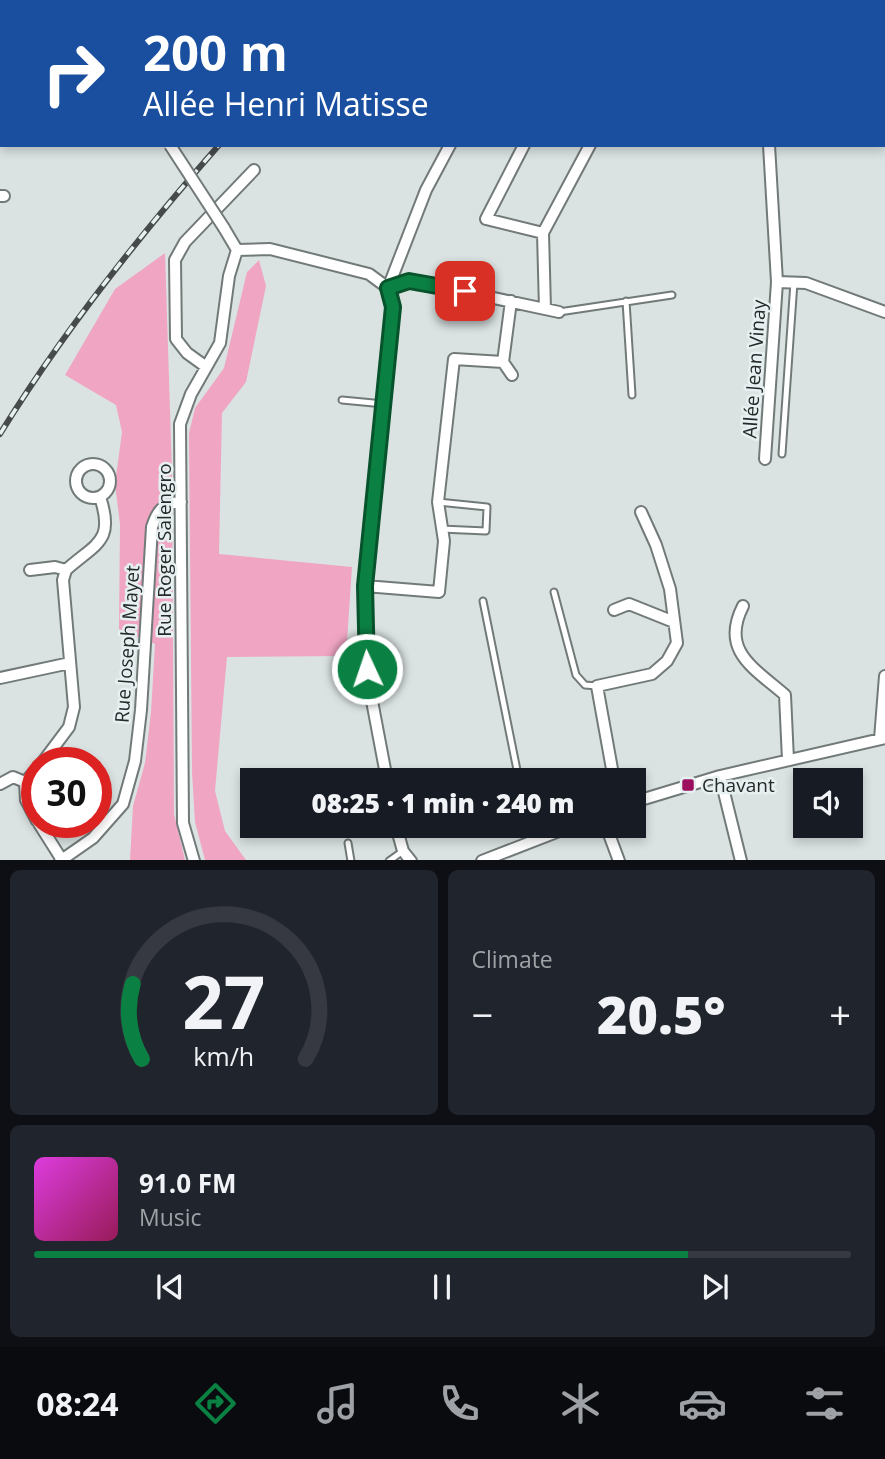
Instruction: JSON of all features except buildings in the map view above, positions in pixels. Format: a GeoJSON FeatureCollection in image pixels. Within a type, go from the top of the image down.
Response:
{"type":"FeatureCollection","features":[{"type":"Feature","properties":{"kind":"street"},"geometry":{"type":"LineString","coordinates":[[171,147],[237,250],[263,247],[369,274],[388,288]]}},
{"type":"Feature","properties":{"kind":"street"},"geometry":{"type":"LineString","coordinates":[[385,768],[368,674],[365,586],[393,307],[388,288],[426,190],[449,147]]}},
{"type":"Feature","properties":{"kind":"street"},"geometry":{"type":"LineString","coordinates":[[523,147],[486,219],[543,233]]}},
{"type":"Feature","properties":{"kind":"street"},"geometry":{"type":"LineString","coordinates":[[545,309],[543,233],[589,147]]}},
{"type":"Feature","properties":{"kind":"street","name":"Allée Jean Vinay"},"geometry":{"type":"LineString","coordinates":[[765,459],[777,282],[769,147]]}},
{"type":"Feature","properties":{"kind":"street"},"geometry":{"type":"LineString","coordinates":[[205,366],[187,353],[176,339],[175,260],[185,242],[254,170]]}},
{"type":"Feature","properties":{"kind":"street","name":"Rue Roger Salengro"},"geometry":{"type":"LineString","coordinates":[[194,860],[183,823],[180,424],[205,366],[220,343],[229,276],[237,250]]}},
{"type":"Feature","properties":{"kind":"street"},"geometry":{"type":"LineString","coordinates":[[388,288],[409,281],[419,282],[559,312]]}},
{"type":"Feature","properties":{"kind":"street"},"geometry":{"type":"LineString","coordinates":[[777,282],[794,282],[885,312]]}},
{"type":"Feature","properties":{"kind":"street"},"geometry":{"type":"LineString","coordinates":[[511,301],[503,362],[512,375]]}},
{"type":"Feature","properties":{"kind":"street"},"geometry":{"type":"LineString","coordinates":[[365,586],[439,592],[444,541],[438,502],[454,359],[503,362]]}},
{"type":"Feature","properties":{"kind":"street"},"geometry":{"type":"LineString","coordinates":[[54,747],[69,727],[74,707],[63,580],[66,570],[106,534],[107,515],[100,496]]}},
{"type":"Feature","properties":{"kind":"street","name":"Rue Joseph Mayet"},"geometry":{"type":"LineString","coordinates":[[61,860],[93,838],[123,804],[135,761],[141,709],[152,527],[157,513],[169,502],[181,502]]}},
{"type":"Feature","properties":{"kind":"street"},"geometry":{"type":"LineString","coordinates":[[612,768],[597,686],[652,674],[667,661],[677,643],[670,589],[656,545],[641,512]]}},
{"type":"Feature","properties":{"kind":"street"},"geometry":{"type":"LineString","coordinates":[[30,570],[55,567],[66,570]]}},
{"type":"Feature","properties":{"kind":"street"},"geometry":{"type":"LineString","coordinates":[[614,610],[629,604],[674,622]]}},
{"type":"Feature","properties":{"kind":"street"},"geometry":{"type":"LineString","coordinates":[[743,606],[734,623],[740,655],[785,695],[788,760]]}},
{"type":"Feature","properties":{"kind":"street"},"geometry":{"type":"LineString","coordinates":[[0,678],[70,663]]}},
{"type":"Feature","properties":{"kind":"street"},"geometry":{"type":"LineString","coordinates":[[646,798],[720,776],[883,738],[885,676]]}},
{"type":"Feature","properties":{"kind":"street"},"geometry":{"type":"LineString","coordinates":[[720,776],[741,860]]}},
{"type":"Feature","properties":{"kind":"street"},"geometry":{"type":"LineString","coordinates":[[0,784],[13,777],[21,780]]}},
{"type":"Feature","properties":{"kind":"street"},"geometry":{"type":"LineString","coordinates":[[47,838],[61,860]]}},
{"type":"Feature","properties":{"kind":"street"},"geometry":{"type":"LineString","coordinates":[[399,838],[403,851],[411,860]]}},
{"type":"Feature","properties":{"kind":"street"},"geometry":{"type":"LineString","coordinates":[[482,860],[541,838]]}},
{"type":"Feature","properties":{"kind":"street"},"geometry":{"type":"LineString","coordinates":[[611,838],[619,860]]}},
{"type":"Feature","properties":{"kind":"lane"},"geometry":{"type":"LineString","coordinates":[[782,454],[794,282]]}},
{"type":"Feature","properties":{"kind":"lane"},"geometry":{"type":"LineString","coordinates":[[559,312],[673,295]]}},
{"type":"Feature","properties":{"kind":"lane"},"geometry":{"type":"LineString","coordinates":[[626,301],[632,396]]}},
{"type":"Feature","properties":{"kind":"lane"},"geometry":{"type":"LineString","coordinates":[[342,400],[384,404]]}},
{"type":"Feature","properties":{"kind":"lane"},"geometry":{"type":"LineString","coordinates":[[438,502],[487,507],[486,531],[441,529]]}},
{"type":"Feature","properties":{"kind":"lane"},"geometry":{"type":"LineString","coordinates":[[554,592],[576,675],[585,685],[597,686]]}},
{"type":"Feature","properties":{"kind":"lane"},"geometry":{"type":"LineString","coordinates":[[483,601],[517,768]]}},
{"type":"Feature","properties":{"kind":"lane"},"geometry":{"type":"LineString","coordinates":[[530,838],[531,842]]}},
{"type":"Feature","properties":{"kind":"lane"},"geometry":{"type":"LineString","coordinates":[[348,843],[351,860]]}},
{"type":"Feature","properties":{"kind":"lane"},"geometry":{"type":"LineString","coordinates":[[389,860],[403,851]]}},
{"type":"Feature","properties":{"kind":"shaded area"},"geometry":{"type":"Polygon","coordinates":[[[165,253],[172,473],[174,814],[185,860],[130,860],[133,806],[145,763],[151,712],[155,644],[119,629],[120,524],[115,484],[122,432],[116,405],[65,375],[115,289],[165,253]]]}},
{"type":"Feature","properties":{"kind":"shaded area"},"geometry":{"type":"Polygon","coordinates":[[[259,260],[266,286],[246,382],[222,413],[219,554],[352,567],[346,656],[227,657],[215,791],[225,831],[246,860],[205,860],[195,822],[192,772],[189,433],[195,408],[224,368],[247,272],[259,260]]]}},
{"type":"Feature","properties":{"kind":"railway"},"geometry":{"type":"LineString","coordinates":[[0,434],[76,321],[160,214],[217,147]]}},
{"type":"Feature","properties":{"kind":"place","name":"Chavant"},"geometry":{"type":"Point","coordinates":[688,785]}},
{"type":"Feature","properties":{"kind":"route"},"geometry":{"type":"LineString","coordinates":[[367,669],[365,586],[388,372],[393,307],[388,288],[409,281],[465,291]]}}]}
